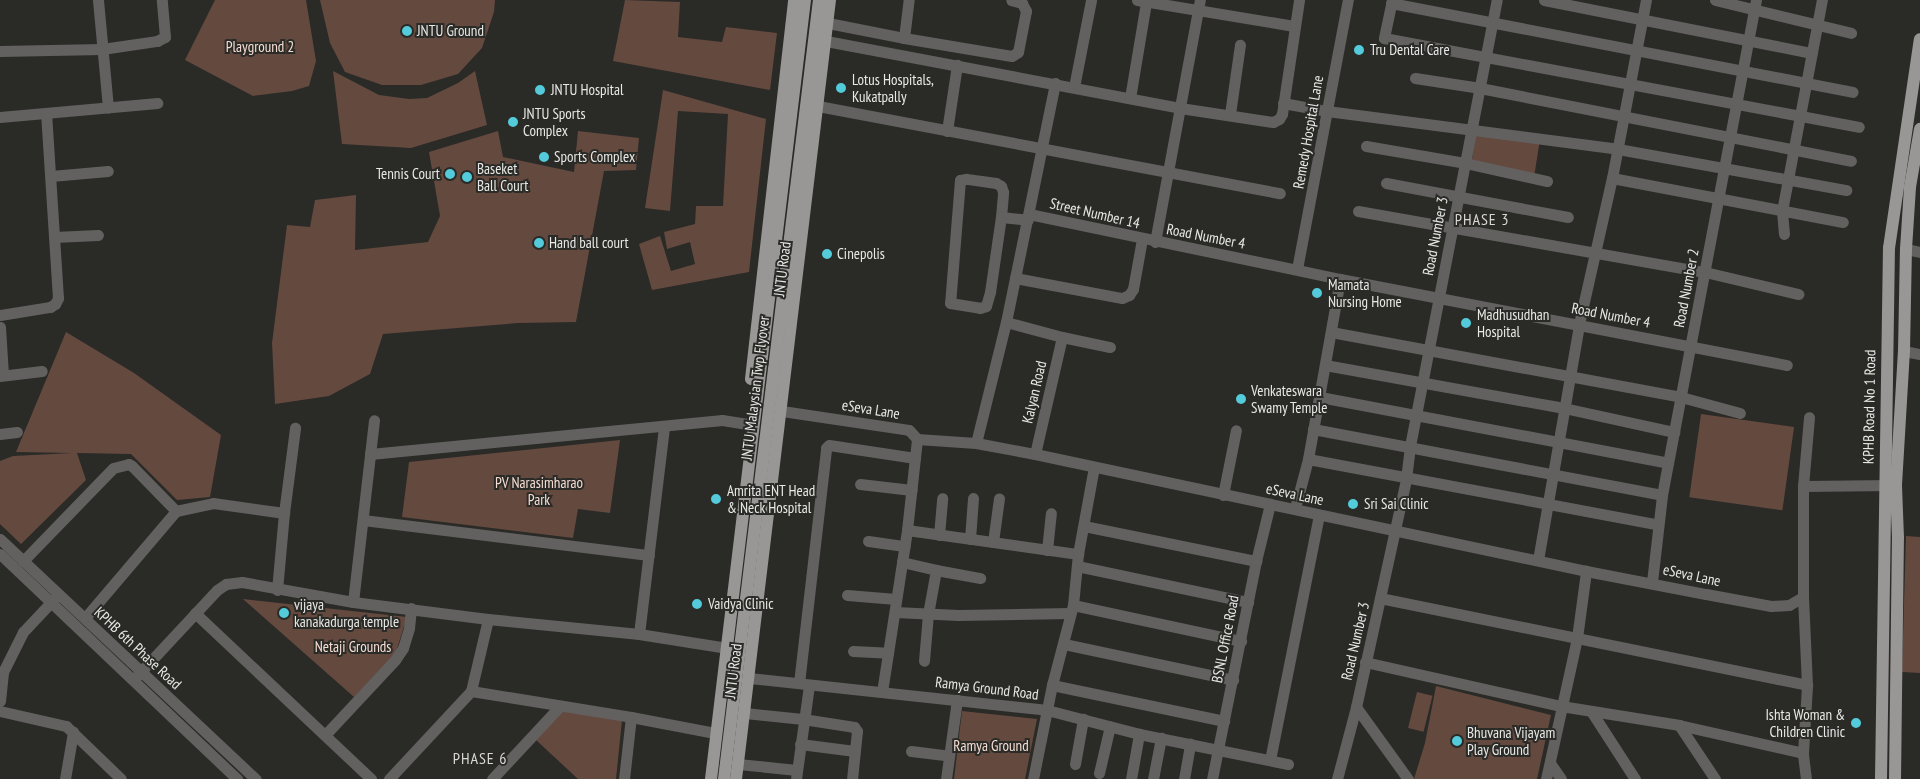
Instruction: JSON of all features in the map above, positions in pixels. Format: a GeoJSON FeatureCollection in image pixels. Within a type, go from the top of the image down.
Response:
{"type":"FeatureCollection","features":[{"type":"Feature","properties":{"kind":"main road","name":"JNTU Road"},"geometry":{"type":"LineString","coordinates":[[703,779],[721,647],[768,211],[794,0]]}},
{"type":"Feature","properties":{"kind":"main road","name":"JNTU Malaysian Twp Flyover"},"geometry":{"type":"LineString","coordinates":[[711,779],[805,0]]}},
{"type":"Feature","properties":{"kind":"main road","name":"JNTU Malaysian Twp Flyover"},"geometry":{"type":"LineString","coordinates":[[724,779],[819,0]]}},
{"type":"Feature","properties":{"kind":"main road","name":"JNTU Road"},"geometry":{"type":"LineString","coordinates":[[736,779],[782,411],[830,0]]}},
{"type":"Feature","properties":{"kind":"main road","name":"KPHB Road No 1 Road"},"geometry":{"type":"LineString","coordinates":[[1881,779],[1890,485],[1889,248],[1920,39]]}},
{"type":"Feature","properties":{"kind":"main road","name":"KPHB Road No 1 Road"},"geometry":{"type":"LineString","coordinates":[[1895,779],[1898,538],[1890,485],[1904,351],[1906,250],[1915,187],[1920,129]]}},
{"type":"Feature","properties":{"kind":"street"},"geometry":{"type":"LineString","coordinates":[[98,0],[108,108]]}},
{"type":"Feature","properties":{"kind":"street"},"geometry":{"type":"LineString","coordinates":[[0,51],[102,49],[163,39],[165,37],[162,0]]}},
{"type":"Feature","properties":{"kind":"street"},"geometry":{"type":"LineString","coordinates":[[904,38],[908,0]]}},
{"type":"Feature","properties":{"kind":"street"},"geometry":{"type":"LineString","coordinates":[[828,23],[904,38],[1016,55],[1026,11],[1022,3],[1011,0]]}},
{"type":"Feature","properties":{"kind":"street"},"geometry":{"type":"LineString","coordinates":[[1074,88],[1091,0]]}},
{"type":"Feature","properties":{"kind":"street"},"geometry":{"type":"LineString","coordinates":[[826,41],[1180,108],[1276,121],[1282,114],[1299,0]]}},
{"type":"Feature","properties":{"kind":"street","name":"Remedy Hospital Lane"},"geometry":{"type":"LineString","coordinates":[[1297,270],[1348,0]]}},
{"type":"Feature","properties":{"kind":"street","name":"Road Number 3"},"geometry":{"type":"LineString","coordinates":[[1337,779],[1356,707],[1406,479],[1410,446],[1438,297],[1473,129],[1497,0]]}},
{"type":"Feature","properties":{"kind":"street"},"geometry":{"type":"LineString","coordinates":[[1544,0],[1812,53]]}},
{"type":"Feature","properties":{"kind":"street"},"geometry":{"type":"LineString","coordinates":[[1538,560],[1579,324],[1618,149],[1646,0]]}},
{"type":"Feature","properties":{"kind":"street"},"geometry":{"type":"LineString","coordinates":[[1715,0],[1756,4],[1851,33]]}},
{"type":"Feature","properties":{"kind":"street"},"geometry":{"type":"LineString","coordinates":[[1784,234],[1782,211],[1822,0]]}},
{"type":"Feature","properties":{"kind":"street"},"geometry":{"type":"LineString","coordinates":[[1130,98],[1142,1],[1199,4],[1294,26]]}},
{"type":"Feature","properties":{"kind":"street"},"geometry":{"type":"LineString","coordinates":[[1853,92],[1492,23],[1392,1],[1384,38],[1859,127]]}},
{"type":"Feature","properties":{"kind":"street"},"geometry":{"type":"LineString","coordinates":[[1155,242],[1199,4]]}},
{"type":"Feature","properties":{"kind":"street","name":"Road Number 2"},"geometry":{"type":"LineString","coordinates":[[1652,582],[1662,495],[1756,4]]}},
{"type":"Feature","properties":{"kind":"street"},"geometry":{"type":"LineString","coordinates":[[1230,114],[1240,45]]}},
{"type":"Feature","properties":{"kind":"street"},"geometry":{"type":"LineString","coordinates":[[947,131],[957,65]]}},
{"type":"Feature","properties":{"kind":"street"},"geometry":{"type":"LineString","coordinates":[[1415,78],[1480,88],[1794,148],[1851,161]]}},
{"type":"Feature","properties":{"kind":"street"},"geometry":{"type":"LineString","coordinates":[[976,443],[1006,322],[1055,83]]}},
{"type":"Feature","properties":{"kind":"street"},"geometry":{"type":"LineString","coordinates":[[0,116],[157,103]]}},
{"type":"Feature","properties":{"kind":"street"},"geometry":{"type":"LineString","coordinates":[[1283,103],[1327,111],[1618,149],[1846,190]]}},
{"type":"Feature","properties":{"kind":"street"},"geometry":{"type":"LineString","coordinates":[[818,106],[1280,193]]}},
{"type":"Feature","properties":{"kind":"street"},"geometry":{"type":"LineString","coordinates":[[0,315],[50,307],[55,304],[58,298],[46,113]]}},
{"type":"Feature","properties":{"kind":"street"},"geometry":{"type":"LineString","coordinates":[[1366,146],[1465,163],[1547,181]]}},
{"type":"Feature","properties":{"kind":"street"},"geometry":{"type":"LineString","coordinates":[[51,176],[108,170]]}},
{"type":"Feature","properties":{"kind":"street"},"geometry":{"type":"LineString","coordinates":[[1612,178],[1843,222]]}},
{"type":"Feature","properties":{"kind":"street"},"geometry":{"type":"LineString","coordinates":[[966,179],[1000,186],[1003,192],[1001,217],[990,292],[986,306],[980,308],[950,302],[960,180],[966,179]]}},
{"type":"Feature","properties":{"kind":"street"},"geometry":{"type":"LineString","coordinates":[[1386,183],[1568,217]]}},
{"type":"Feature","properties":{"kind":"street"},"geometry":{"type":"LineString","coordinates":[[1358,212],[1705,272],[1798,294]]}},
{"type":"Feature","properties":{"kind":"street","name":"Street Number 14"},"geometry":{"type":"LineString","coordinates":[[1001,217],[1029,217],[1155,242]]}},
{"type":"Feature","properties":{"kind":"street"},"geometry":{"type":"LineString","coordinates":[[54,237],[98,235]]}},
{"type":"Feature","properties":{"kind":"street"},"geometry":{"type":"LineString","coordinates":[[1014,278],[1122,298],[1129,295],[1133,289],[1142,239]]}},
{"type":"Feature","properties":{"kind":"street","name":"Road Number 4"},"geometry":{"type":"LineString","coordinates":[[1155,242],[1787,365]]}},
{"type":"Feature","properties":{"kind":"street"},"geometry":{"type":"LineString","coordinates":[[1906,250],[1920,252]]}},
{"type":"Feature","properties":{"kind":"street"},"geometry":{"type":"LineString","coordinates":[[1295,508],[1308,460],[1340,279]]}},
{"type":"Feature","properties":{"kind":"street"},"geometry":{"type":"LineString","coordinates":[[1006,322],[1062,337],[1110,346]]}},
{"type":"Feature","properties":{"kind":"street"},"geometry":{"type":"LineString","coordinates":[[0,327],[1,375],[42,371]]}},
{"type":"Feature","properties":{"kind":"street"},"geometry":{"type":"LineString","coordinates":[[1331,332],[1428,352],[1681,397],[1740,413]]}},
{"type":"Feature","properties":{"kind":"street","name":"Kalyan Road"},"geometry":{"type":"LineString","coordinates":[[1035,454],[1062,337]]}},
{"type":"Feature","properties":{"kind":"street"},"geometry":{"type":"LineString","coordinates":[[1904,351],[1920,354]]}},
{"type":"Feature","properties":{"kind":"street"},"geometry":{"type":"LineString","coordinates":[[1325,365],[1564,408],[1674,432]]}},
{"type":"Feature","properties":{"kind":"street"},"geometry":{"type":"LineString","coordinates":[[1320,397],[1559,440],[1668,463]]}},
{"type":"Feature","properties":{"kind":"street","name":"eSeva Lane"},"geometry":{"type":"LineString","coordinates":[[782,411],[909,430],[917,439],[976,443],[1035,454],[1586,571],[1771,606],[1789,605],[1803,597]]}},
{"type":"Feature","properties":{"kind":"street"},"geometry":{"type":"LineString","coordinates":[[1806,779],[1803,753],[1807,685],[1803,597],[1803,486],[1809,417]]}},
{"type":"Feature","properties":{"kind":"street"},"geometry":{"type":"LineString","coordinates":[[353,602],[374,420]]}},
{"type":"Feature","properties":{"kind":"street"},"geometry":{"type":"LineString","coordinates":[[370,454],[722,420],[746,424]]}},
{"type":"Feature","properties":{"kind":"street"},"geometry":{"type":"LineString","coordinates":[[639,634],[664,426]]}},
{"type":"Feature","properties":{"kind":"street"},"geometry":{"type":"LineString","coordinates":[[277,590],[284,513],[295,428]]}},
{"type":"Feature","properties":{"kind":"street"},"geometry":{"type":"LineString","coordinates":[[1313,429],[1662,495]]}},
{"type":"Feature","properties":{"kind":"street"},"geometry":{"type":"LineString","coordinates":[[1223,495],[1236,430]]}},
{"type":"Feature","properties":{"kind":"street"},"geometry":{"type":"LineString","coordinates":[[0,434],[17,432]]}},
{"type":"Feature","properties":{"kind":"street"},"geometry":{"type":"LineString","coordinates":[[882,692],[905,546],[917,439]]}},
{"type":"Feature","properties":{"kind":"street"},"geometry":{"type":"LineString","coordinates":[[738,764],[797,774],[826,448],[829,445],[915,458]]}},
{"type":"Feature","properties":{"kind":"street"},"geometry":{"type":"LineString","coordinates":[[1308,460],[1547,506],[1658,524]]}},
{"type":"Feature","properties":{"kind":"street"},"geometry":{"type":"LineString","coordinates":[[23,561],[113,468],[122,464],[129,464],[176,511]]}},
{"type":"Feature","properties":{"kind":"street"},"geometry":{"type":"LineString","coordinates":[[1033,779],[1052,685],[1064,644],[1071,609],[1078,554],[1094,466]]}},
{"type":"Feature","properties":{"kind":"street"},"geometry":{"type":"LineString","coordinates":[[860,484],[912,490]]}},
{"type":"Feature","properties":{"kind":"street"},"geometry":{"type":"LineString","coordinates":[[1803,486],[1890,485]]}},
{"type":"Feature","properties":{"kind":"street"},"geometry":{"type":"LineString","coordinates":[[939,535],[942,498]]}},
{"type":"Feature","properties":{"kind":"street"},"geometry":{"type":"LineString","coordinates":[[970,539],[973,498]]}},
{"type":"Feature","properties":{"kind":"street"},"geometry":{"type":"LineString","coordinates":[[993,542],[999,498]]}},
{"type":"Feature","properties":{"kind":"street"},"geometry":{"type":"LineString","coordinates":[[85,618],[176,511],[213,503],[284,513]]}},
{"type":"Feature","properties":{"kind":"street","name":"BSNL Office Road"},"geometry":{"type":"LineString","coordinates":[[1213,779],[1256,561],[1270,504]]}},
{"type":"Feature","properties":{"kind":"street"},"geometry":{"type":"LineString","coordinates":[[1046,550],[1051,513]]}},
{"type":"Feature","properties":{"kind":"street"},"geometry":{"type":"LineString","coordinates":[[1270,760],[1319,514]]}},
{"type":"Feature","properties":{"kind":"street"},"geometry":{"type":"LineString","coordinates":[[363,520],[648,555]]}},
{"type":"Feature","properties":{"kind":"street"},"geometry":{"type":"LineString","coordinates":[[1084,526],[1256,561]]}},
{"type":"Feature","properties":{"kind":"street"},"geometry":{"type":"LineString","coordinates":[[907,530],[1078,554]]}},
{"type":"Feature","properties":{"kind":"street","name":"KPHB 6th Phase Road"},"geometry":{"type":"LineString","coordinates":[[0,539],[23,561],[55,598],[85,618],[234,778]]}},
{"type":"Feature","properties":{"kind":"street"},"geometry":{"type":"LineString","coordinates":[[868,541],[905,546]]}},
{"type":"Feature","properties":{"kind":"street","name":"KPHB 6th Phase Road"},"geometry":{"type":"LineString","coordinates":[[0,554],[55,598],[137,675],[256,779]]}},
{"type":"Feature","properties":{"kind":"street"},"geometry":{"type":"LineString","coordinates":[[902,562],[980,578]]}},
{"type":"Feature","properties":{"kind":"street"},"geometry":{"type":"LineString","coordinates":[[1077,566],[1248,602]]}},
{"type":"Feature","properties":{"kind":"street"},"geometry":{"type":"LineString","coordinates":[[924,661],[928,614],[936,570]]}},
{"type":"Feature","properties":{"kind":"street"},"geometry":{"type":"LineString","coordinates":[[1546,779],[1577,638],[1586,571]]}},
{"type":"Feature","properties":{"kind":"street"},"geometry":{"type":"LineString","coordinates":[[137,675],[217,590],[226,584],[242,582],[277,590],[353,602],[488,619],[639,634],[721,647]]}},
{"type":"Feature","properties":{"kind":"street"},"geometry":{"type":"LineString","coordinates":[[847,595],[896,599]]}},
{"type":"Feature","properties":{"kind":"street"},"geometry":{"type":"LineString","coordinates":[[0,701],[2,671],[23,632],[55,598]]}},
{"type":"Feature","properties":{"kind":"street"},"geometry":{"type":"LineString","coordinates":[[1380,598],[1807,685]]}},
{"type":"Feature","properties":{"kind":"street"},"geometry":{"type":"LineString","coordinates":[[325,735],[395,660],[405,642],[411,608]]}},
{"type":"Feature","properties":{"kind":"street"},"geometry":{"type":"LineString","coordinates":[[895,612],[958,615],[1071,609],[1241,641]]}},
{"type":"Feature","properties":{"kind":"street"},"geometry":{"type":"LineString","coordinates":[[196,614],[371,779]]}},
{"type":"Feature","properties":{"kind":"street"},"geometry":{"type":"LineString","coordinates":[[388,779],[471,691],[488,619]]}},
{"type":"Feature","properties":{"kind":"street"},"geometry":{"type":"LineString","coordinates":[[1064,644],[1233,680]]}},
{"type":"Feature","properties":{"kind":"street"},"geometry":{"type":"LineString","coordinates":[[853,651],[888,653]]}},
{"type":"Feature","properties":{"kind":"street"},"geometry":{"type":"LineString","coordinates":[[1366,662],[1561,706],[1679,724],[1803,753]]}},
{"type":"Feature","properties":{"kind":"street","name":"Ramya Ground Road"},"geometry":{"type":"LineString","coordinates":[[749,678],[1047,710],[1139,734],[1288,764]]}},
{"type":"Feature","properties":{"kind":"street"},"geometry":{"type":"LineString","coordinates":[[1052,685],[1224,721]]}},
{"type":"Feature","properties":{"kind":"street"},"geometry":{"type":"LineString","coordinates":[[471,691],[710,732]]}},
{"type":"Feature","properties":{"kind":"street"},"geometry":{"type":"LineString","coordinates":[[946,779],[957,700]]}},
{"type":"Feature","properties":{"kind":"street"},"geometry":{"type":"LineString","coordinates":[[492,779],[560,706]]}},
{"type":"Feature","properties":{"kind":"street"},"geometry":{"type":"LineString","coordinates":[[1356,707],[1408,779]]}},
{"type":"Feature","properties":{"kind":"street"},"geometry":{"type":"LineString","coordinates":[[1591,711],[1635,779]]}},
{"type":"Feature","properties":{"kind":"street"},"geometry":{"type":"LineString","coordinates":[[0,712],[66,726],[121,779]]}},
{"type":"Feature","properties":{"kind":"street"},"geometry":{"type":"LineString","coordinates":[[745,713],[854,727],[857,731],[852,779]]}},
{"type":"Feature","properties":{"kind":"street"},"geometry":{"type":"LineString","coordinates":[[624,779],[631,717]]}},
{"type":"Feature","properties":{"kind":"street"},"geometry":{"type":"LineString","coordinates":[[1075,764],[1083,719]]}},
{"type":"Feature","properties":{"kind":"street"},"geometry":{"type":"LineString","coordinates":[[1679,724],[1715,779]]}},
{"type":"Feature","properties":{"kind":"street"},"geometry":{"type":"LineString","coordinates":[[1099,773],[1110,726]]}},
{"type":"Feature","properties":{"kind":"street"},"geometry":{"type":"LineString","coordinates":[[65,779],[74,732]]}},
{"type":"Feature","properties":{"kind":"street"},"geometry":{"type":"LineString","coordinates":[[1132,779],[1139,734]]}},
{"type":"Feature","properties":{"kind":"street"},"geometry":{"type":"LineString","coordinates":[[1153,779],[1161,738]]}},
{"type":"Feature","properties":{"kind":"street"},"geometry":{"type":"LineString","coordinates":[[800,744],[855,751]]}},
{"type":"Feature","properties":{"kind":"street"},"geometry":{"type":"LineString","coordinates":[[1184,779],[1190,744]]}},
{"type":"Feature","properties":{"kind":"street"},"geometry":{"type":"LineString","coordinates":[[911,751],[950,756]]}},
{"type":"Feature","properties":{"kind":"street"},"geometry":{"type":"LineString","coordinates":[[1550,763],[1560,779]]}},
{"type":"Feature","properties":{"kind":"street"},"geometry":{"type":"LineString","coordinates":[[234,778],[243,767]]}},
{"type":"Feature","properties":{"kind":"green space","name":"Playground 2"},"geometry":{"type":"Polygon","coordinates":[[[215,0],[306,0],[316,61],[309,86],[292,91],[253,96],[185,60],[215,0]]]}},
{"type":"Feature","properties":{"kind":"green space","name":"JNTU Ground"},"geometry":{"type":"Polygon","coordinates":[[[320,0],[495,0],[494,12],[482,48],[458,74],[421,85],[382,85],[345,72],[330,43],[320,0]]]}},
{"type":"Feature","properties":{"kind":"green space"},"geometry":{"type":"Polygon","coordinates":[[[625,0],[680,2],[678,37],[722,42],[726,27],[777,33],[770,90],[613,61],[625,0]]]}},
{"type":"Feature","properties":{"kind":"green space"},"geometry":{"type":"Polygon","coordinates":[[[333,71],[379,95],[409,99],[427,98],[458,83],[475,71],[487,125],[411,148],[342,144],[333,71]]]}},
{"type":"Feature","properties":{"kind":"green space"},"geometry":{"type":"Polygon","coordinates":[[[663,90],[766,119],[749,272],[652,290],[639,244],[660,236],[671,271],[695,264],[690,242],[667,249],[664,232],[695,224],[696,206],[723,206],[728,114],[678,111],[670,211],[645,208],[663,90]]]}},
{"type":"Feature","properties":{"kind":"green space"},"geometry":{"type":"Polygon","coordinates":[[[1477,128],[1540,138],[1535,174],[1471,164],[1477,128]]]}},
{"type":"Feature","properties":{"kind":"green space"},"geometry":{"type":"Polygon","coordinates":[[[498,131],[503,157],[574,172],[578,131],[639,138],[636,170],[604,171],[576,322],[518,323],[383,334],[370,374],[329,396],[275,404],[272,343],[287,225],[310,227],[315,200],[356,195],[355,250],[428,242],[440,216],[429,152],[498,131]]]}},
{"type":"Feature","properties":{"kind":"green space"},"geometry":{"type":"Polygon","coordinates":[[[66,332],[134,373],[221,435],[210,497],[177,500],[131,454],[77,453],[86,480],[21,544],[0,524],[0,461],[13,456],[72,453],[16,452],[66,332]]]}},
{"type":"Feature","properties":{"kind":"green space"},"geometry":{"type":"Polygon","coordinates":[[[1701,414],[1794,427],[1782,510],[1689,497],[1701,414]]]}},
{"type":"Feature","properties":{"kind":"green space","name":"PV Narasimharao Park"},"geometry":{"type":"Polygon","coordinates":[[[620,440],[610,513],[578,509],[573,538],[402,517],[409,462],[620,440]]]}},
{"type":"Feature","properties":{"kind":"green space"},"geometry":{"type":"Polygon","coordinates":[[[1906,536],[1920,537],[1920,673],[1902,672],[1906,536]]]}},
{"type":"Feature","properties":{"kind":"green space","name":"Netaji Grounds"},"geometry":{"type":"Polygon","coordinates":[[[243,599],[407,617],[395,655],[354,697],[243,599]]]}},
{"type":"Feature","properties":{"kind":"green space"},"geometry":{"type":"Polygon","coordinates":[[[1436,686],[1551,715],[1537,779],[1414,779],[1425,743],[1436,686]]]}},
{"type":"Feature","properties":{"kind":"green space"},"geometry":{"type":"Polygon","coordinates":[[[1417,692],[1433,696],[1424,732],[1408,728],[1417,692]]]}},
{"type":"Feature","properties":{"kind":"green space"},"geometry":{"type":"Polygon","coordinates":[[[562,711],[622,720],[616,779],[578,779],[536,740],[562,711]]]}},
{"type":"Feature","properties":{"kind":"green space","name":"Ramya Ground"},"geometry":{"type":"Polygon","coordinates":[[[962,711],[1037,719],[1025,779],[954,779],[962,711]]]}},
{"type":"Feature","properties":{"kind":"place","name":"JNTU Ground"},"geometry":{"type":"Point","coordinates":[407,31]}},
{"type":"Feature","properties":{"kind":"place","name":"Tru Dental Care"},"geometry":{"type":"Point","coordinates":[1359,50]}},
{"type":"Feature","properties":{"kind":"place","name":"Lotus Hospitals, Kukatpally"},"geometry":{"type":"Point","coordinates":[841,88]}},
{"type":"Feature","properties":{"kind":"place","name":"JNTU Hospital"},"geometry":{"type":"Point","coordinates":[540,90]}},
{"type":"Feature","properties":{"kind":"place","name":"JNTU Sports Complex"},"geometry":{"type":"Point","coordinates":[513,122]}},
{"type":"Feature","properties":{"kind":"place","name":"Sports Complex"},"geometry":{"type":"Point","coordinates":[544,157]}},
{"type":"Feature","properties":{"kind":"place","name":"Tennis Court"},"geometry":{"type":"Point","coordinates":[450,174]}},
{"type":"Feature","properties":{"kind":"place","name":"Baseket Ball Court"},"geometry":{"type":"Point","coordinates":[467,177]}},
{"type":"Feature","properties":{"kind":"place","name":"Hand ball court"},"geometry":{"type":"Point","coordinates":[539,243]}},
{"type":"Feature","properties":{"kind":"place","name":"Cinepolis"},"geometry":{"type":"Point","coordinates":[827,254]}},
{"type":"Feature","properties":{"kind":"place","name":"Mamata Nursing Home"},"geometry":{"type":"Point","coordinates":[1317,293]}},
{"type":"Feature","properties":{"kind":"place","name":"Madhusudhan Hospital"},"geometry":{"type":"Point","coordinates":[1466,323]}},
{"type":"Feature","properties":{"kind":"place","name":"Venkateswara Swamy Temple"},"geometry":{"type":"Point","coordinates":[1241,399]}},
{"type":"Feature","properties":{"kind":"place","name":"Amrita ENT Head & Neck Hospital"},"geometry":{"type":"Point","coordinates":[716,499]}},
{"type":"Feature","properties":{"kind":"place","name":"Sri Sai Clinic"},"geometry":{"type":"Point","coordinates":[1353,504]}},
{"type":"Feature","properties":{"kind":"place","name":"Vaidya Clinic"},"geometry":{"type":"Point","coordinates":[697,604]}},
{"type":"Feature","properties":{"kind":"place","name":"vijaya kanakadurga temple"},"geometry":{"type":"Point","coordinates":[284,613]}},
{"type":"Feature","properties":{"kind":"place","name":"Ishta Woman & Children Clinic"},"geometry":{"type":"Point","coordinates":[1856,723]}},
{"type":"Feature","properties":{"kind":"place","name":"Bhuvana Vijayam Play Ground"},"geometry":{"type":"Point","coordinates":[1457,741]}},
{"type":"Feature","properties":{"kind":"district","name":"PHASE 3"},"geometry":{"type":"Point","coordinates":[1482,219]}},
{"type":"Feature","properties":{"kind":"district","name":"PHASE 6"},"geometry":{"type":"Point","coordinates":[480,758]}}]}
